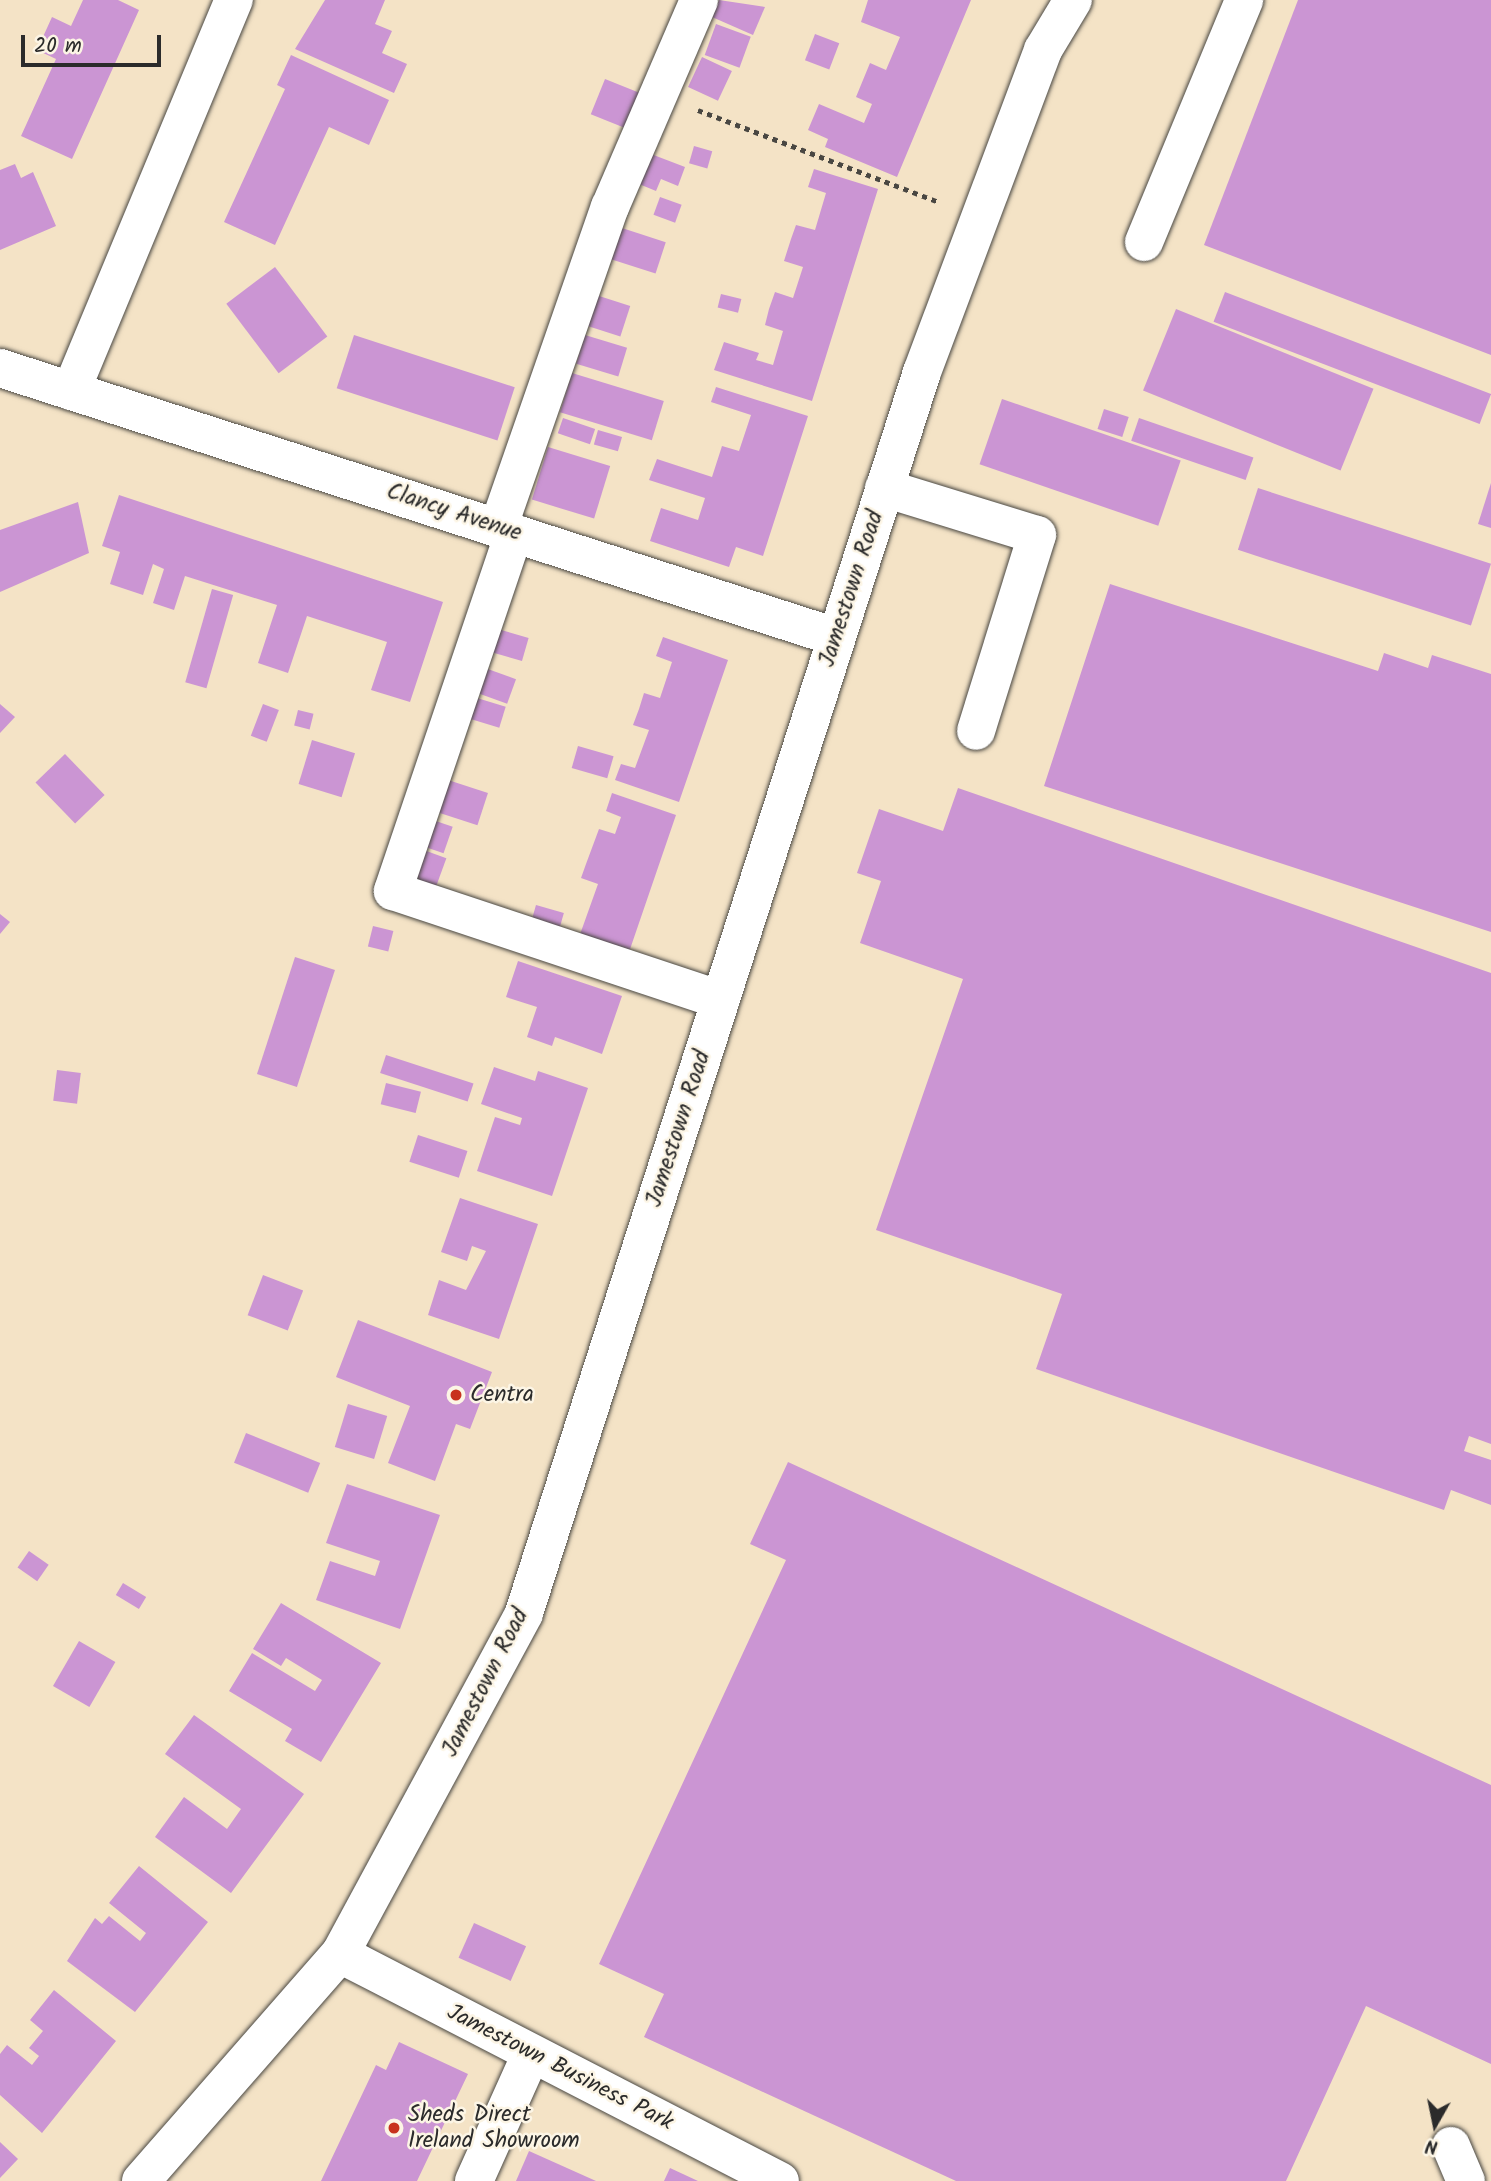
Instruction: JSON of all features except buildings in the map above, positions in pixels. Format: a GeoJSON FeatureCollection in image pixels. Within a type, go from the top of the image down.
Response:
{"type":"FeatureCollection","features":[{"type":"Feature","properties":{"kind":"street"},"geometry":{"type":"LineString","coordinates":[[71,391],[234,0]]}},
{"type":"Feature","properties":{"kind":"street"},"geometry":{"type":"LineString","coordinates":[[699,0],[610,207],[393,891],[720,1000]]}},
{"type":"Feature","properties":{"kind":"street","name":"Jamestown Road"},"geometry":{"type":"LineString","coordinates":[[141,2181],[340,1954],[524,1613],[884,488],[1043,50],[1073,0]]}},
{"type":"Feature","properties":{"kind":"street"},"geometry":{"type":"LineString","coordinates":[[1144,242],[1244,0]]}},
{"type":"Feature","properties":{"kind":"street","name":"Clancy Avenue"},"geometry":{"type":"LineString","coordinates":[[0,368],[836,636]]}},
{"type":"Feature","properties":{"kind":"street"},"geometry":{"type":"LineString","coordinates":[[884,488],[1037,535],[976,731]]}},
{"type":"Feature","properties":{"kind":"street","name":"Jamestown Business Park"},"geometry":{"type":"LineString","coordinates":[[340,1954],[780,2181]]}},
{"type":"Feature","properties":{"kind":"street"},"geometry":{"type":"LineString","coordinates":[[474,2181],[531,2054]]}},
{"type":"Feature","properties":{"kind":"street"},"geometry":{"type":"LineString","coordinates":[[1451,2146],[1466,2181]]}},
{"type":"Feature","properties":{"kind":"path"},"geometry":{"type":"LineString","coordinates":[[658,94],[980,218]]}},
{"type":"Feature","properties":{"kind":"place","name":"Centra"},"geometry":{"type":"Point","coordinates":[456,1395]}},
{"type":"Feature","properties":{"kind":"place","name":"Sheds Direct Ireland Showroom"},"geometry":{"type":"Point","coordinates":[394,2128]}}]}
